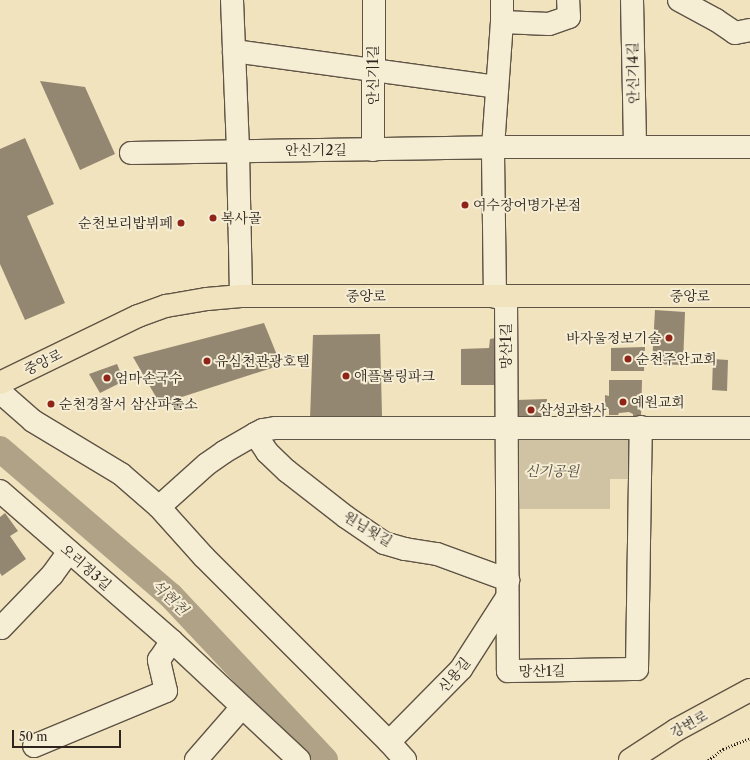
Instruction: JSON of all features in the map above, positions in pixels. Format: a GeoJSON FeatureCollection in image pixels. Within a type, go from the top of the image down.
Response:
{"type":"FeatureCollection","features":[{"type":"Feature","properties":{"kind":"main road","name":"중앙로"},"geometry":{"type":"LineString","coordinates":[[0,383],[138,316],[159,308],[207,299],[241,296],[750,296]]}},
{"type":"Feature","properties":{"kind":"main road","name":"강변로"},"geometry":{"type":"LineString","coordinates":[[630,760],[676,730],[750,690]]}},
{"type":"Feature","properties":{"kind":"street"},"geometry":{"type":"LineString","coordinates":[[232,0],[238,151],[241,296]]}},
{"type":"Feature","properties":{"kind":"street","name":"안신기1길"},"geometry":{"type":"LineString","coordinates":[[373,150],[374,0]]}},
{"type":"Feature","properties":{"kind":"street"},"geometry":{"type":"LineString","coordinates":[[501,297],[493,147],[502,22],[502,0]]}},
{"type":"Feature","properties":{"kind":"street"},"geometry":{"type":"LineString","coordinates":[[502,22],[549,24],[569,17],[568,0]]}},
{"type":"Feature","properties":{"kind":"street","name":"안신기4길"},"geometry":{"type":"LineString","coordinates":[[632,0],[635,146]]}},
{"type":"Feature","properties":{"kind":"street"},"geometry":{"type":"LineString","coordinates":[[679,0],[735,32],[750,30]]}},
{"type":"Feature","properties":{"kind":"street"},"geometry":{"type":"LineString","coordinates":[[234,51],[497,87]]}},
{"type":"Feature","properties":{"kind":"street"},"geometry":{"type":"LineString","coordinates":[[493,147],[750,147]]}},
{"type":"Feature","properties":{"kind":"street","name":"안신기2길"},"geometry":{"type":"LineString","coordinates":[[238,151],[493,147]]}},
{"type":"Feature","properties":{"kind":"street"},"geometry":{"type":"LineString","coordinates":[[131,152],[238,151]]}},
{"type":"Feature","properties":{"kind":"street","name":"망산1길"},"geometry":{"type":"LineString","coordinates":[[501,297],[506,427],[508,671],[637,669],[641,427]]}},
{"type":"Feature","properties":{"kind":"street"},"geometry":{"type":"LineString","coordinates":[[0,392],[33,421],[121,474],[159,507],[233,587],[390,742],[405,760]]}},
{"type":"Feature","properties":{"kind":"street"},"geometry":{"type":"LineString","coordinates":[[159,507],[208,464],[255,434],[276,428],[750,428]]}},
{"type":"Feature","properties":{"kind":"street","name":"원님윗길"},"geometry":{"type":"LineString","coordinates":[[255,434],[267,452],[286,471],[346,517],[384,543],[405,549],[437,554],[507,590]]}},
{"type":"Feature","properties":{"kind":"street","name":"오리정3길"},"geometry":{"type":"LineString","coordinates":[[0,491],[172,642],[299,760]]}},
{"type":"Feature","properties":{"kind":"street"},"geometry":{"type":"LineString","coordinates":[[1,628],[52,575],[69,552]]}},
{"type":"Feature","properties":{"kind":"street","name":"신용길"},"geometry":{"type":"LineString","coordinates":[[390,742],[461,669],[507,590]]}},
{"type":"Feature","properties":{"kind":"street"},"geometry":{"type":"LineString","coordinates":[[34,746],[166,691],[159,660],[172,642]]}},
{"type":"Feature","properties":{"kind":"street"},"geometry":{"type":"LineString","coordinates":[[196,760],[242,707]]}},
{"type":"Feature","properties":{"kind":"path"},"geometry":{"type":"LineString","coordinates":[[708,760],[723,749],[750,738]]}},
{"type":"Feature","properties":{"kind":"green space","name":"신기공원"},"geometry":{"type":"Polygon","coordinates":[[[636,431],[637,479],[610,479],[610,509],[513,509],[513,437],[636,431]]]}},
{"type":"Feature","properties":{"kind":"building"},"geometry":{"type":"Polygon","coordinates":[[[40,81],[85,87],[115,154],[80,170],[40,81]]]}},
{"type":"Feature","properties":{"kind":"building"},"geometry":{"type":"Polygon","coordinates":[[[25,138],[54,204],[27,216],[65,303],[25,320],[0,264],[0,149],[25,138]]]}},
{"type":"Feature","properties":{"kind":"building","name":"바자울정보기술"},"geometry":{"type":"Polygon","coordinates":[[[655,310],[685,312],[683,365],[652,364],[655,310]]]}},
{"type":"Feature","properties":{"kind":"building","name":"유심천관광호텔"},"geometry":{"type":"Polygon","coordinates":[[[264,323],[281,365],[160,404],[133,357],[264,323]]]}},
{"type":"Feature","properties":{"kind":"building","name":"애플볼링파크"},"geometry":{"type":"Polygon","coordinates":[[[380,334],[382,416],[310,419],[313,335],[380,334]]]}},
{"type":"Feature","properties":{"kind":"building"},"geometry":{"type":"Polygon","coordinates":[[[501,337],[506,385],[461,385],[461,349],[489,348],[490,339],[501,337]]]}},
{"type":"Feature","properties":{"kind":"building","name":"순천주안교회"},"geometry":{"type":"Polygon","coordinates":[[[645,347],[644,371],[611,371],[611,348],[645,347]]]}},
{"type":"Feature","properties":{"kind":"building"},"geometry":{"type":"Polygon","coordinates":[[[713,359],[728,360],[727,391],[712,390],[713,359]]]}},
{"type":"Feature","properties":{"kind":"building","name":"엄마손국수"},"geometry":{"type":"Polygon","coordinates":[[[117,364],[124,381],[100,393],[89,374],[117,364]]]}},
{"type":"Feature","properties":{"kind":"building","name":"예원교회"},"geometry":{"type":"Polygon","coordinates":[[[609,380],[642,380],[641,418],[633,418],[633,414],[629,412],[619,413],[618,415],[609,415],[609,409],[605,409],[605,395],[609,396],[609,380]]]}},
{"type":"Feature","properties":{"kind":"building","name":"삼성과학사"},"geometry":{"type":"Polygon","coordinates":[[[547,399],[546,420],[515,420],[516,400],[547,399]]]}},
{"type":"Feature","properties":{"kind":"building"},"geometry":{"type":"Polygon","coordinates":[[[5,513],[18,531],[10,536],[26,559],[2,576],[0,573],[0,517],[5,513]]]}},
{"type":"Feature","properties":{"kind":"waterway","name":"석현천"},"geometry":{"type":"LineString","coordinates":[[0,449],[171,596],[325,760]]}},
{"type":"Feature","properties":{"kind":"place","name":"여수장어명가본점"},"geometry":{"type":"Point","coordinates":[465,205]}},
{"type":"Feature","properties":{"kind":"place","name":"복사골"},"geometry":{"type":"Point","coordinates":[213,218]}},
{"type":"Feature","properties":{"kind":"place","name":"순천보리밥뷔페"},"geometry":{"type":"Point","coordinates":[181,223]}},
{"type":"Feature","properties":{"kind":"place","name":"바자울정보기술"},"geometry":{"type":"Point","coordinates":[669,338]}},
{"type":"Feature","properties":{"kind":"place","name":"순천주안교회"},"geometry":{"type":"Point","coordinates":[628,359]}},
{"type":"Feature","properties":{"kind":"place","name":"유심천관광호텔"},"geometry":{"type":"Point","coordinates":[207,361]}},
{"type":"Feature","properties":{"kind":"place","name":"애플볼링파크"},"geometry":{"type":"Point","coordinates":[346,376]}},
{"type":"Feature","properties":{"kind":"place","name":"엄마손국수"},"geometry":{"type":"Point","coordinates":[107,378]}},
{"type":"Feature","properties":{"kind":"place","name":"예원교회"},"geometry":{"type":"Point","coordinates":[623,402]}},
{"type":"Feature","properties":{"kind":"place","name":"순천경찰서 삼산파출소"},"geometry":{"type":"Point","coordinates":[51,404]}},
{"type":"Feature","properties":{"kind":"place","name":"삼성과학사"},"geometry":{"type":"Point","coordinates":[531,410]}}]}
